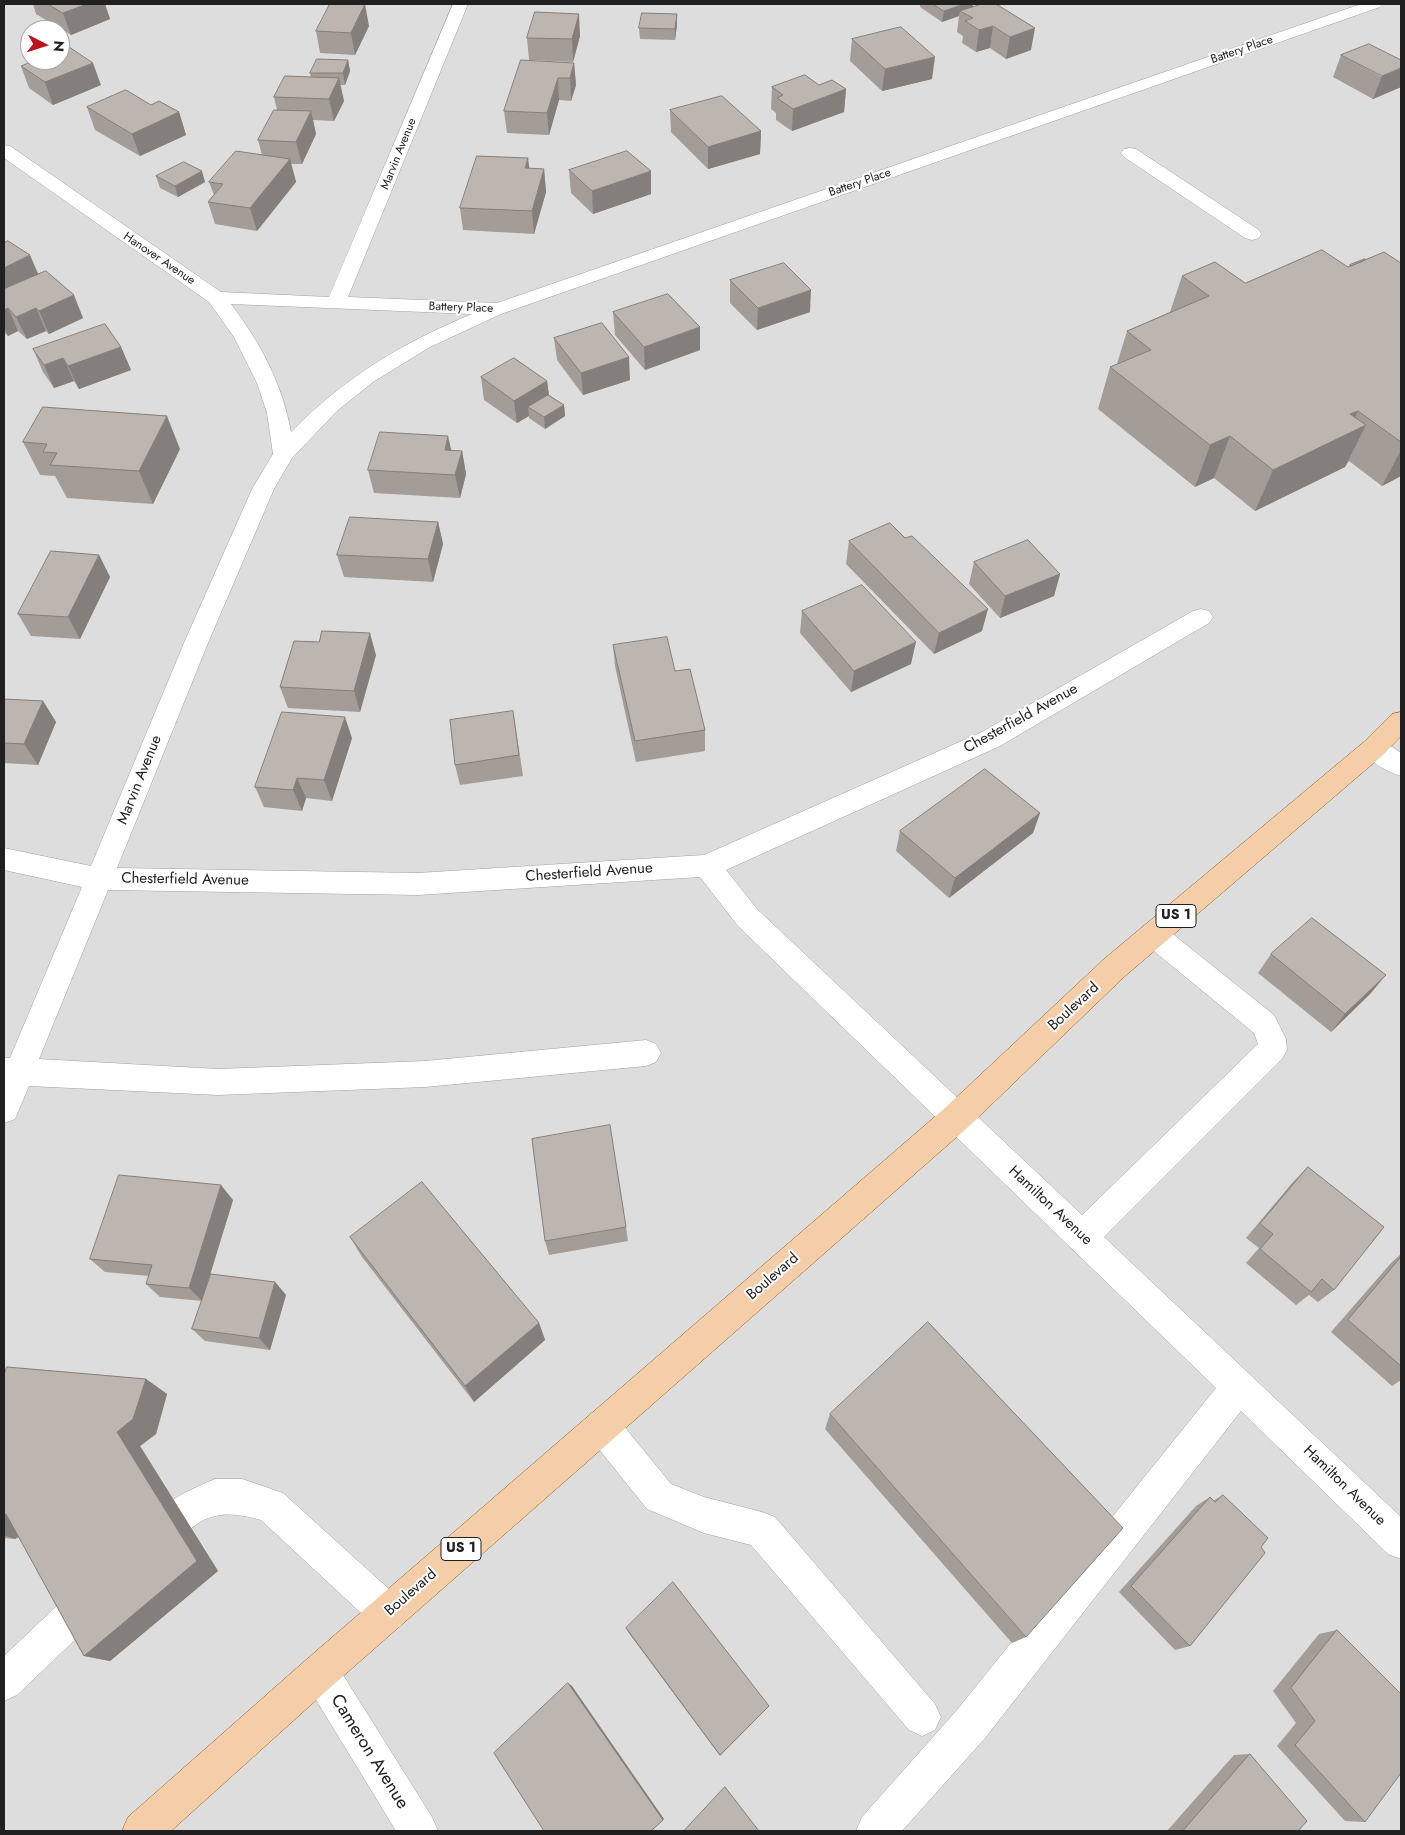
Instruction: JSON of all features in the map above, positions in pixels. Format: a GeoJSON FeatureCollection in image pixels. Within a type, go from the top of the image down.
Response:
{"type":"FeatureCollection","features":[{"type":"Feature","properties":{"kind":"main road","name":"Boulevard"},"geometry":{"type":"LineString","coordinates":[[142,1831],[320,1672],[956,1118],[1114,968],[1374,748],[1401,721]]}},
{"type":"Feature","properties":{"kind":"street","name":"Marvin Avenue"},"geometry":{"type":"LineString","coordinates":[[336,303],[368,230],[460,4]]}},
{"type":"Feature","properties":{"kind":"street","name":"Battery Place"},"geometry":{"type":"LineString","coordinates":[[336,303],[499,309],[1375,4]]}},
{"type":"Feature","properties":{"kind":"street","name":"Hanover Avenue"},"geometry":{"type":"LineString","coordinates":[[4,150],[216,298]]}},
{"type":"Feature","properties":{"kind":"street"},"geometry":{"type":"LineString","coordinates":[[1130,153],[1252,234]]}},
{"type":"Feature","properties":{"kind":"street"},"geometry":{"type":"LineString","coordinates":[[216,298],[336,303]]}},
{"type":"Feature","properties":{"kind":"street"},"geometry":{"type":"LineString","coordinates":[[216,298],[243,332],[266,384],[276,411],[284,454]]}},
{"type":"Feature","properties":{"kind":"street","name":"Marvin Avenue"},"geometry":{"type":"LineString","coordinates":[[4,1109],[11,1072],[99,879],[263,489],[284,454],[303,431],[338,400],[382,366],[424,343],[499,309]]}},
{"type":"Feature","properties":{"kind":"street","name":"Chesterfield Avenue"},"geometry":{"type":"LineString","coordinates":[[4,859],[99,879],[418,884],[706,866],[991,739],[1072,690],[1129,660],[1201,617]]}},
{"type":"Feature","properties":{"kind":"street"},"geometry":{"type":"LineString","coordinates":[[1374,748],[1401,766]]}},
{"type":"Feature","properties":{"kind":"street","name":"Hamilton Avenue"},"geometry":{"type":"LineString","coordinates":[[706,866],[748,918],[1401,1540]]}},
{"type":"Feature","properties":{"kind":"street"},"geometry":{"type":"LineString","coordinates":[[1082,1237],[1272,1050],[1271,1034],[1264,1024],[1154,935]]}},
{"type":"Feature","properties":{"kind":"street"},"geometry":{"type":"LineString","coordinates":[[11,1072],[218,1082],[425,1074],[646,1053]]}},
{"type":"Feature","properties":{"kind":"street"},"geometry":{"type":"LineString","coordinates":[[876,1831],[971,1724],[1239,1386]]}},
{"type":"Feature","properties":{"kind":"street"},"geometry":{"type":"LineString","coordinates":[[602,1426],[659,1497],[704,1515],[762,1530],[922,1717]]}},
{"type":"Feature","properties":{"kind":"street"},"geometry":{"type":"LineString","coordinates":[[4,1682],[185,1511],[216,1497],[242,1497],[270,1505],[388,1613]]}},
{"type":"Feature","properties":{"kind":"street","name":"Cameron Avenue"},"geometry":{"type":"LineString","coordinates":[[320,1672],[418,1831]]}},
{"type":"Feature","properties":{"kind":"shaded area"},"geometry":{"type":"Polygon","coordinates":[[[4,4],[1401,4],[1401,1831],[4,1831],[4,4]]]}},
{"type":"Feature","properties":{"kind":"building"},"geometry":{"type":"Polygon","coordinates":[[[48,4],[87,4],[63,13],[48,4]]]}},
{"type":"Feature","properties":{"kind":"building"},"geometry":{"type":"Polygon","coordinates":[[[330,4],[365,4],[351,33],[316,31],[330,4]]]}},
{"type":"Feature","properties":{"kind":"building"},"geometry":{"type":"Polygon","coordinates":[[[933,4],[965,4],[944,11],[933,4]]]}},
{"type":"Feature","properties":{"kind":"building"},"geometry":{"type":"Polygon","coordinates":[[[982,4],[996,4],[1035,28],[1010,37],[993,26],[979,30],[965,21],[973,18],[960,11],[982,4]]]}},
{"type":"Feature","properties":{"kind":"building"},"geometry":{"type":"Polygon","coordinates":[[[535,12],[579,14],[572,39],[527,38],[535,12]]]}},
{"type":"Feature","properties":{"kind":"building"},"geometry":{"type":"Polygon","coordinates":[[[642,13],[677,14],[675,29],[639,28],[642,13]]]}},
{"type":"Feature","properties":{"kind":"building"},"geometry":{"type":"Polygon","coordinates":[[[901,27],[935,57],[885,69],[852,39],[901,27]]]}},
{"type":"Feature","properties":{"kind":"building"},"geometry":{"type":"Polygon","coordinates":[[[1369,44],[1401,60],[1401,68],[1382,76],[1341,55],[1369,44]]]}},
{"type":"Feature","properties":{"kind":"building"},"geometry":{"type":"Polygon","coordinates":[[[70,48],[93,63],[45,82],[27,70],[70,70],[70,48]]]}},
{"type":"Feature","properties":{"kind":"building"},"geometry":{"type":"Polygon","coordinates":[[[317,59],[348,60],[343,73],[310,73],[317,59]]]}},
{"type":"Feature","properties":{"kind":"building"},"geometry":{"type":"Polygon","coordinates":[[[521,60],[574,63],[570,78],[558,78],[547,113],[504,111],[521,60]]]}},
{"type":"Feature","properties":{"kind":"building"},"geometry":{"type":"Polygon","coordinates":[[[805,75],[819,85],[832,80],[846,89],[793,109],[777,98],[783,95],[772,87],[805,75]]]}},
{"type":"Feature","properties":{"kind":"building"},"geometry":{"type":"Polygon","coordinates":[[[285,76],[339,78],[329,99],[274,97],[285,76]]]}},
{"type":"Feature","properties":{"kind":"building"},"geometry":{"type":"Polygon","coordinates":[[[126,90],[151,105],[159,101],[179,112],[132,134],[87,107],[126,90]]]}},
{"type":"Feature","properties":{"kind":"building"},"geometry":{"type":"Polygon","coordinates":[[[722,96],[761,131],[708,147],[670,110],[722,96]]]}},
{"type":"Feature","properties":{"kind":"building"},"geometry":{"type":"Polygon","coordinates":[[[274,110],[311,111],[296,142],[258,140],[274,110]]]}},
{"type":"Feature","properties":{"kind":"building"},"geometry":{"type":"Polygon","coordinates":[[[236,151],[290,159],[250,208],[208,202],[223,184],[209,182],[236,151]]]}},
{"type":"Feature","properties":{"kind":"building"},"geometry":{"type":"Polygon","coordinates":[[[627,151],[651,171],[592,191],[569,170],[627,151]]]}},
{"type":"Feature","properties":{"kind":"building"},"geometry":{"type":"Polygon","coordinates":[[[477,156],[528,158],[525,168],[544,169],[532,211],[460,208],[477,156]]]}},
{"type":"Feature","properties":{"kind":"building"},"geometry":{"type":"Polygon","coordinates":[[[184,162],[202,171],[175,186],[156,176],[184,162]]]}},
{"type":"Feature","properties":{"kind":"building"},"geometry":{"type":"Polygon","coordinates":[[[8,241],[30,255],[4,268],[4,243],[8,241]]]}},
{"type":"Feature","properties":{"kind":"building"},"geometry":{"type":"Polygon","coordinates":[[[1322,250],[1348,267],[1384,252],[1401,263],[1401,442],[1358,411],[1350,414],[1366,425],[1273,470],[1230,436],[1210,445],[1110,367],[1151,350],[1127,331],[1209,296],[1182,276],[1215,262],[1245,283],[1322,250]]]}},
{"type":"Feature","properties":{"kind":"building"},"geometry":{"type":"Polygon","coordinates":[[[1365,259],[1351,266],[1350,265],[1365,259]]]}},
{"type":"Feature","properties":{"kind":"building"},"geometry":{"type":"Polygon","coordinates":[[[784,263],[811,290],[758,308],[730,280],[784,263]]]}},
{"type":"Feature","properties":{"kind":"building"},"geometry":{"type":"Polygon","coordinates":[[[46,271],[74,295],[39,311],[36,308],[16,317],[8,308],[4,310],[4,289],[46,271]]]}},
{"type":"Feature","properties":{"kind":"building"},"geometry":{"type":"Polygon","coordinates":[[[668,294],[700,327],[644,347],[613,312],[668,294]]]}},
{"type":"Feature","properties":{"kind":"building"},"geometry":{"type":"Polygon","coordinates":[[[602,323],[629,357],[581,373],[554,338],[602,323]]]}},
{"type":"Feature","properties":{"kind":"building"},"geometry":{"type":"Polygon","coordinates":[[[105,324],[121,347],[68,366],[63,358],[44,365],[33,349],[105,324]]]}},
{"type":"Feature","properties":{"kind":"building"},"geometry":{"type":"Polygon","coordinates":[[[514,358],[547,381],[514,401],[481,377],[514,358]]]}},
{"type":"Feature","properties":{"kind":"building"},"geometry":{"type":"Polygon","coordinates":[[[548,395],[564,405],[544,417],[528,407],[548,395]]]}},
{"type":"Feature","properties":{"kind":"building"},"geometry":{"type":"Polygon","coordinates":[[[43,407],[167,416],[139,471],[50,465],[57,453],[43,452],[47,444],[23,442],[43,407]]]}},
{"type":"Feature","properties":{"kind":"building"},"geometry":{"type":"Polygon","coordinates":[[[380,432],[448,436],[445,450],[462,451],[455,475],[368,470],[380,432]]]}},
{"type":"Feature","properties":{"kind":"building"},"geometry":{"type":"Polygon","coordinates":[[[350,517],[438,522],[428,559],[337,555],[350,517]]]}},
{"type":"Feature","properties":{"kind":"building"},"geometry":{"type":"Polygon","coordinates":[[[890,523],[905,538],[912,536],[988,609],[939,633],[849,541],[890,523]]]}},
{"type":"Feature","properties":{"kind":"building"},"geometry":{"type":"Polygon","coordinates":[[[1028,540],[1060,574],[1005,596],[974,562],[1028,540]]]}},
{"type":"Feature","properties":{"kind":"building"},"geometry":{"type":"Polygon","coordinates":[[[51,551],[99,555],[68,617],[18,614],[51,551]]]}},
{"type":"Feature","properties":{"kind":"building"},"geometry":{"type":"Polygon","coordinates":[[[862,585],[916,642],[854,671],[802,611],[862,585]]]}},
{"type":"Feature","properties":{"kind":"building"},"geometry":{"type":"Polygon","coordinates":[[[322,631],[370,633],[354,691],[280,687],[294,641],[319,642],[322,631]]]}},
{"type":"Feature","properties":{"kind":"building"},"geometry":{"type":"Polygon","coordinates":[[[667,637],[675,671],[690,669],[705,730],[635,741],[613,645],[667,637]]]}},
{"type":"Feature","properties":{"kind":"building"},"geometry":{"type":"Polygon","coordinates":[[[4,699],[43,701],[24,744],[4,743],[4,699]]]}},
{"type":"Feature","properties":{"kind":"building"},"geometry":{"type":"Polygon","coordinates":[[[513,711],[519,755],[455,765],[450,720],[513,711]]]}},
{"type":"Feature","properties":{"kind":"building"},"geometry":{"type":"Polygon","coordinates":[[[282,712],[345,717],[324,780],[297,778],[293,790],[255,787],[282,712]]]}},
{"type":"Feature","properties":{"kind":"building"},"geometry":{"type":"Polygon","coordinates":[[[985,769],[1040,813],[955,878],[900,831],[985,769]]]}},
{"type":"Feature","properties":{"kind":"building"},"geometry":{"type":"Polygon","coordinates":[[[1312,918],[1386,975],[1345,1014],[1271,954],[1312,918]]]}},
{"type":"Feature","properties":{"kind":"building"},"geometry":{"type":"Polygon","coordinates":[[[610,1125],[626,1227],[545,1241],[532,1139],[610,1125]]]}},
{"type":"Feature","properties":{"kind":"building"},"geometry":{"type":"Polygon","coordinates":[[[1308,1167],[1384,1227],[1334,1290],[1322,1279],[1311,1292],[1260,1249],[1273,1234],[1260,1224],[1308,1167]]]}},
{"type":"Feature","properties":{"kind":"building"},"geometry":{"type":"Polygon","coordinates":[[[119,1175],[221,1185],[189,1288],[146,1284],[152,1265],[90,1259],[119,1175]]]}},
{"type":"Feature","properties":{"kind":"building"},"geometry":{"type":"Polygon","coordinates":[[[422,1182],[539,1323],[465,1386],[350,1237],[422,1182]]]}},
{"type":"Feature","properties":{"kind":"building"},"geometry":{"type":"Polygon","coordinates":[[[1401,1257],[1401,1366],[1348,1320],[1401,1257]]]}},
{"type":"Feature","properties":{"kind":"building"},"geometry":{"type":"Polygon","coordinates":[[[211,1274],[275,1282],[259,1338],[192,1329],[211,1274]]]}},
{"type":"Feature","properties":{"kind":"building"},"geometry":{"type":"Polygon","coordinates":[[[928,1322],[1123,1528],[1026,1637],[830,1414],[928,1322]]]}},
{"type":"Feature","properties":{"kind":"building"},"geometry":{"type":"Polygon","coordinates":[[[7,1367],[146,1379],[133,1419],[117,1432],[197,1561],[84,1656],[6,1514],[4,1516],[4,1375],[7,1367]]]}},
{"type":"Feature","properties":{"kind":"building"},"geometry":{"type":"Polygon","coordinates":[[[1223,1495],[1268,1538],[1261,1547],[1265,1553],[1190,1646],[1131,1586],[1210,1497],[1215,1502],[1223,1495]]]}},
{"type":"Feature","properties":{"kind":"building"},"geometry":{"type":"Polygon","coordinates":[[[673,1582],[769,1706],[720,1755],[626,1628],[673,1582]]]}},
{"type":"Feature","properties":{"kind":"building"},"geometry":{"type":"Polygon","coordinates":[[[1337,1630],[1401,1694],[1401,1773],[1365,1822],[1295,1745],[1315,1721],[1291,1688],[1337,1630]]]}},
{"type":"Feature","properties":{"kind":"building"},"geometry":{"type":"Polygon","coordinates":[[[568,1683],[663,1820],[651,1831],[544,1831],[494,1753],[568,1683]]]}},
{"type":"Feature","properties":{"kind":"building"},"geometry":{"type":"Polygon","coordinates":[[[1250,1754],[1307,1821],[1298,1831],[1183,1831],[1250,1754]]]}},
{"type":"Feature","properties":{"kind":"building"},"geometry":{"type":"Polygon","coordinates":[[[725,1787],[759,1831],[684,1831],[725,1787]]]}}]}
